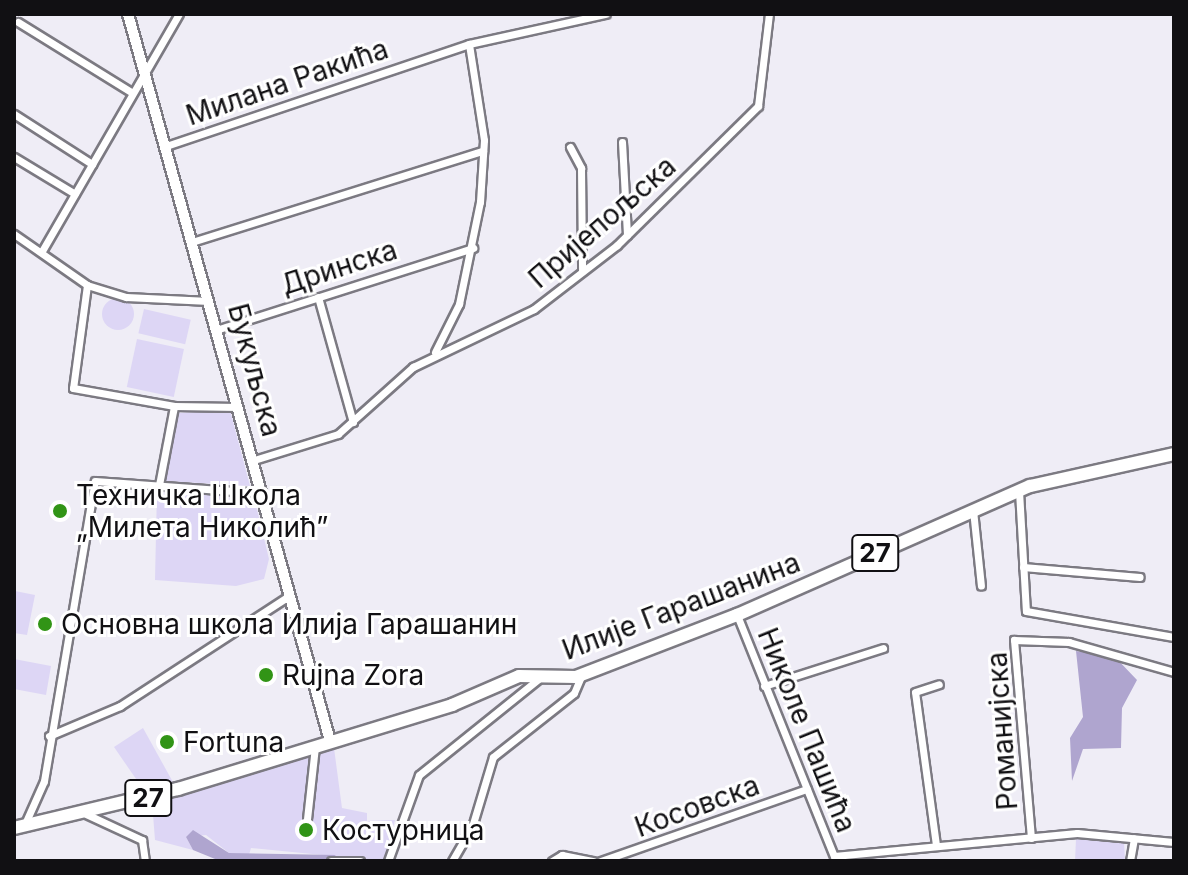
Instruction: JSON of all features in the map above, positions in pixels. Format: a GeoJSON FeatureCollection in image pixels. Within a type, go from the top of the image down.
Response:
{"type":"FeatureCollection","features":[{"type":"Feature","properties":{"kind":"main road","name":"Букуљска"},"geometry":{"type":"LineString","coordinates":[[128,14],[147,65],[330,741]]}},
{"type":"Feature","properties":{"kind":"main road","name":"Илије Гарашанина"},"geometry":{"type":"LineString","coordinates":[[19,827],[86,814],[315,746],[519,676],[582,674],[737,615],[1019,491],[1174,454]]}},
{"type":"Feature","properties":{"kind":"street"},"geometry":{"type":"LineString","coordinates":[[42,251],[131,92],[179,14]]}},
{"type":"Feature","properties":{"kind":"street","name":"Милана Ракића"},"geometry":{"type":"LineString","coordinates":[[169,145],[469,44],[606,14]]}},
{"type":"Feature","properties":{"kind":"street","name":"Пријепољска"},"geometry":{"type":"LineString","coordinates":[[254,460],[353,422],[431,357],[534,309],[627,235],[758,106],[769,14]]}},
{"type":"Feature","properties":{"kind":"street"},"geometry":{"type":"LineString","coordinates":[[18,22],[131,92]]}},
{"type":"Feature","properties":{"kind":"street"},"geometry":{"type":"LineString","coordinates":[[431,357],[459,304],[473,248],[483,151],[469,44]]}},
{"type":"Feature","properties":{"kind":"street"},"geometry":{"type":"LineString","coordinates":[[14,114],[92,164]]}},
{"type":"Feature","properties":{"kind":"street"},"geometry":{"type":"LineString","coordinates":[[622,142],[627,235]]}},
{"type":"Feature","properties":{"kind":"street"},"geometry":{"type":"LineString","coordinates":[[570,147],[581,168],[582,271]]}},
{"type":"Feature","properties":{"kind":"street"},"geometry":{"type":"LineString","coordinates":[[195,241],[483,151]]}},
{"type":"Feature","properties":{"kind":"street"},"geometry":{"type":"LineString","coordinates":[[14,157],[75,194]]}},
{"type":"Feature","properties":{"kind":"street"},"geometry":{"type":"LineString","coordinates":[[14,234],[87,285],[126,297],[211,301]]}},
{"type":"Feature","properties":{"kind":"street","name":"Дринска"},"geometry":{"type":"LineString","coordinates":[[219,329],[473,248]]}},
{"type":"Feature","properties":{"kind":"street"},"geometry":{"type":"LineString","coordinates":[[87,285],[73,388],[174,406],[238,407]]}},
{"type":"Feature","properties":{"kind":"street"},"geometry":{"type":"LineString","coordinates":[[318,297],[353,422]]}},
{"type":"Feature","properties":{"kind":"street"},"geometry":{"type":"LineString","coordinates":[[159,485],[174,406]]}},
{"type":"Feature","properties":{"kind":"street"},"geometry":{"type":"LineString","coordinates":[[19,827],[44,781],[49,736],[95,481],[263,493]]}},
{"type":"Feature","properties":{"kind":"street"},"geometry":{"type":"LineString","coordinates":[[1019,491],[1023,607],[1030,614],[1174,637]]}},
{"type":"Feature","properties":{"kind":"street"},"geometry":{"type":"LineString","coordinates":[[973,510],[981,586]]}},
{"type":"Feature","properties":{"kind":"street"},"geometry":{"type":"LineString","coordinates":[[1023,567],[1140,577]]}},
{"type":"Feature","properties":{"kind":"street"},"geometry":{"type":"LineString","coordinates":[[49,736],[120,706],[290,595]]}},
{"type":"Feature","properties":{"kind":"street","name":"Николе Пашића"},"geometry":{"type":"LineString","coordinates":[[737,615],[835,858]]}},
{"type":"Feature","properties":{"kind":"street","name":"Романијска"},"geometry":{"type":"LineString","coordinates":[[1031,838],[1014,640],[1069,642],[1174,672]]}},
{"type":"Feature","properties":{"kind":"street"},"geometry":{"type":"LineString","coordinates":[[764,686],[883,648]]}},
{"type":"Feature","properties":{"kind":"street"},"geometry":{"type":"LineString","coordinates":[[452,861],[472,827],[493,757],[574,693],[582,674]]}},
{"type":"Feature","properties":{"kind":"street"},"geometry":{"type":"LineString","coordinates":[[388,861],[419,775],[541,677]]}},
{"type":"Feature","properties":{"kind":"street"},"geometry":{"type":"LineString","coordinates":[[936,845],[915,692],[939,684]]}},
{"type":"Feature","properties":{"kind":"street"},"geometry":{"type":"LineString","coordinates":[[307,819],[315,746]]}},
{"type":"Feature","properties":{"kind":"street","name":"Косовска"},"geometry":{"type":"LineString","coordinates":[[601,861],[807,789]]}},
{"type":"Feature","properties":{"kind":"street"},"geometry":{"type":"LineString","coordinates":[[86,814],[142,840],[145,861]]}},
{"type":"Feature","properties":{"kind":"street"},"geometry":{"type":"LineString","coordinates":[[835,858],[936,845],[1031,838],[1134,838],[1174,842]]}},
{"type":"Feature","properties":{"kind":"street"},"geometry":{"type":"LineString","coordinates":[[1130,861],[1134,838]]}},
{"type":"Feature","properties":{"kind":"street"},"geometry":{"type":"LineString","coordinates":[[552,861],[562,855],[593,861]]}},
{"type":"Feature","properties":{"kind":"street"},"geometry":{"type":"LineString","coordinates":[[331,861],[360,861]]}},
{"type":"Feature","properties":{"kind":"shaded area"},"geometry":{"type":"Polygon","coordinates":[[[118,298],[129,303],[134,314],[129,325],[118,330],[107,325],[102,314],[107,303],[118,298]]]}},
{"type":"Feature","properties":{"kind":"shaded area"},"geometry":{"type":"Polygon","coordinates":[[[144,309],[191,320],[185,344],[138,333],[144,309]]]}},
{"type":"Feature","properties":{"kind":"shaded area"},"geometry":{"type":"Polygon","coordinates":[[[137,339],[184,349],[174,397],[127,387],[137,339]]]}},
{"type":"Feature","properties":{"kind":"shaded area"},"geometry":{"type":"Polygon","coordinates":[[[230,410],[250,486],[165,481],[178,413],[230,410]]]}},
{"type":"Feature","properties":{"kind":"shaded area"},"geometry":{"type":"Polygon","coordinates":[[[157,490],[254,497],[269,559],[264,579],[236,586],[155,580],[157,490]]]}},
{"type":"Feature","properties":{"kind":"shaded area"},"geometry":{"type":"Polygon","coordinates":[[[15,591],[35,595],[27,635],[14,633],[15,591]]]}},
{"type":"Feature","properties":{"kind":"shaded area"},"geometry":{"type":"Polygon","coordinates":[[[1076,651],[1115,657],[1137,680],[1122,708],[1121,748],[1083,749],[1072,781],[1070,738],[1083,717],[1076,651]]]}},
{"type":"Feature","properties":{"kind":"shaded area"},"geometry":{"type":"Polygon","coordinates":[[[14,659],[51,666],[46,695],[14,689],[14,659]]]}},
{"type":"Feature","properties":{"kind":"shaded area"},"geometry":{"type":"Polygon","coordinates":[[[143,728],[174,784],[145,792],[114,747],[143,728]]]}},
{"type":"Feature","properties":{"kind":"shaded area"},"geometry":{"type":"Polygon","coordinates":[[[334,748],[342,808],[367,813],[367,821],[395,820],[384,861],[251,848],[249,855],[229,853],[206,835],[186,837],[193,850],[155,840],[152,802],[334,748]]]}},
{"type":"Feature","properties":{"kind":"shaded area"},"geometry":{"type":"Polygon","coordinates":[[[193,830],[229,853],[336,855],[327,861],[220,861],[193,850],[186,837],[193,830]]]}},
{"type":"Feature","properties":{"kind":"shaded area"},"geometry":{"type":"Polygon","coordinates":[[[1076,839],[1124,842],[1125,861],[1075,861],[1076,839]]]}},
{"type":"Feature","properties":{"kind":"place","name":"Техничка Школа „Милета Николић”"},"geometry":{"type":"Point","coordinates":[60,511]}},
{"type":"Feature","properties":{"kind":"place","name":"Основна школа Илија Гарашанин"},"geometry":{"type":"Point","coordinates":[45,624]}},
{"type":"Feature","properties":{"kind":"place","name":"Rujna Zora"},"geometry":{"type":"Point","coordinates":[266,675]}},
{"type":"Feature","properties":{"kind":"place","name":"Fortuna"},"geometry":{"type":"Point","coordinates":[167,742]}},
{"type":"Feature","properties":{"kind":"place","name":"Костурница"},"geometry":{"type":"Point","coordinates":[306,830]}}]}
